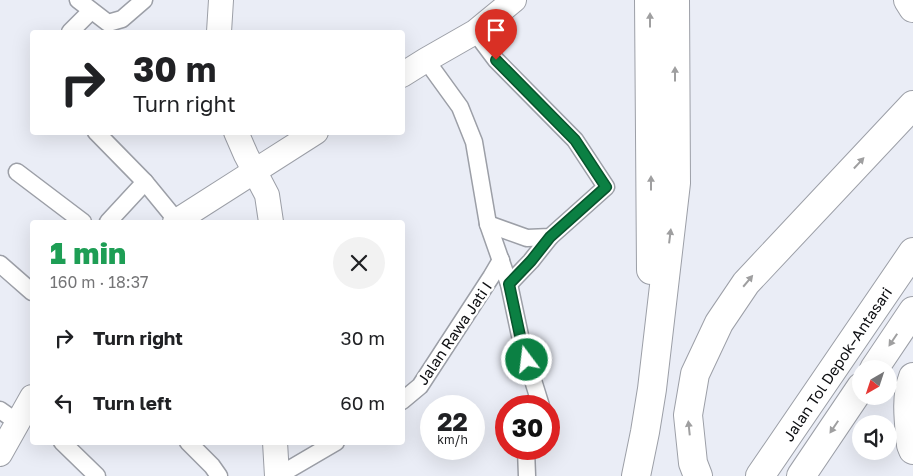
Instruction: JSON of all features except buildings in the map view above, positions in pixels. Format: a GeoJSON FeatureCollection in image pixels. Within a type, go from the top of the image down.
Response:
{"type":"FeatureCollection","features":[{"type":"Feature","properties":{"kind":"highway"},"geometry":{"type":"LineString","coordinates":[[650,0],[652,389]]}},
{"type":"Feature","properties":{"kind":"highway"},"geometry":{"type":"LineString","coordinates":[[636,476],[652,389],[676,183],[674,0]]}},
{"type":"Feature","properties":{"kind":"highway"},"geometry":{"type":"LineString","coordinates":[[908,0],[913,8]]}},
{"type":"Feature","properties":{"kind":"highway"},"geometry":{"type":"LineString","coordinates":[[698,476],[693,463],[688,416],[695,374],[719,323],[746,283],[913,105]]}},
{"type":"Feature","properties":{"kind":"highway","name":"Jalan Tol Depok–Antasari"},"geometry":{"type":"LineString","coordinates":[[760,476],[913,252]]}},
{"type":"Feature","properties":{"kind":"highway"},"geometry":{"type":"LineString","coordinates":[[880,360],[913,311]]}},
{"type":"Feature","properties":{"kind":"highway"},"geometry":{"type":"LineString","coordinates":[[913,377],[910,383],[908,414],[913,450]]}},
{"type":"Feature","properties":{"kind":"highway"},"geometry":{"type":"LineString","coordinates":[[801,476],[852,400]]}},
{"type":"Feature","properties":{"kind":"street"},"geometry":{"type":"LineString","coordinates":[[78,0],[108,23],[122,19],[144,0]]}},
{"type":"Feature","properties":{"kind":"street"},"geometry":{"type":"LineString","coordinates":[[219,30],[221,0]]}},
{"type":"Feature","properties":{"kind":"street"},"geometry":{"type":"LineString","coordinates":[[405,73],[474,32],[514,0]]}},
{"type":"Feature","properties":{"kind":"street"},"geometry":{"type":"LineString","coordinates":[[72,30],[91,11]]}},
{"type":"Feature","properties":{"kind":"street"},"geometry":{"type":"LineString","coordinates":[[474,32],[496,60],[575,140],[606,187],[550,237],[509,284]]}},
{"type":"Feature","properties":{"kind":"street"},"geometry":{"type":"LineString","coordinates":[[426,60],[460,106],[474,142],[488,224],[509,284],[522,345],[538,395]]}},
{"type":"Feature","properties":{"kind":"street"},"geometry":{"type":"LineString","coordinates":[[99,135],[145,182],[171,215],[250,163],[310,135]]}},
{"type":"Feature","properties":{"kind":"street"},"geometry":{"type":"LineString","coordinates":[[237,135],[267,195],[271,220]]}},
{"type":"Feature","properties":{"kind":"street"},"geometry":{"type":"LineString","coordinates":[[17,172],[80,220]]}},
{"type":"Feature","properties":{"kind":"street"},"geometry":{"type":"LineString","coordinates":[[110,220],[145,182]]}},
{"type":"Feature","properties":{"kind":"street"},"geometry":{"type":"LineString","coordinates":[[488,224],[528,238],[550,237]]}},
{"type":"Feature","properties":{"kind":"street","name":"Jalan Rawa Jati I"},"geometry":{"type":"LineString","coordinates":[[405,398],[420,386],[501,260]]}},
{"type":"Feature","properties":{"kind":"street"},"geometry":{"type":"LineString","coordinates":[[0,264],[30,290]]}},
{"type":"Feature","properties":{"kind":"street"},"geometry":{"type":"LineString","coordinates":[[0,454],[21,411]]}},
{"type":"Feature","properties":{"kind":"street"},"geometry":{"type":"LineString","coordinates":[[65,445],[97,476]]}},
{"type":"Feature","properties":{"kind":"street"},"geometry":{"type":"LineString","coordinates":[[191,445],[212,466],[218,476]]}},
{"type":"Feature","properties":{"kind":"street"},"geometry":{"type":"LineString","coordinates":[[276,445],[278,476],[331,445]]}},
{"type":"Feature","properties":{"kind":"street"},"geometry":{"type":"LineString","coordinates":[[526,460],[527,476]]}},
{"type":"Feature","properties":{"kind":"route"},"geometry":{"type":"LineString","coordinates":[[496,60],[575,140],[606,187],[550,237],[509,284],[527,360]]}}]}
